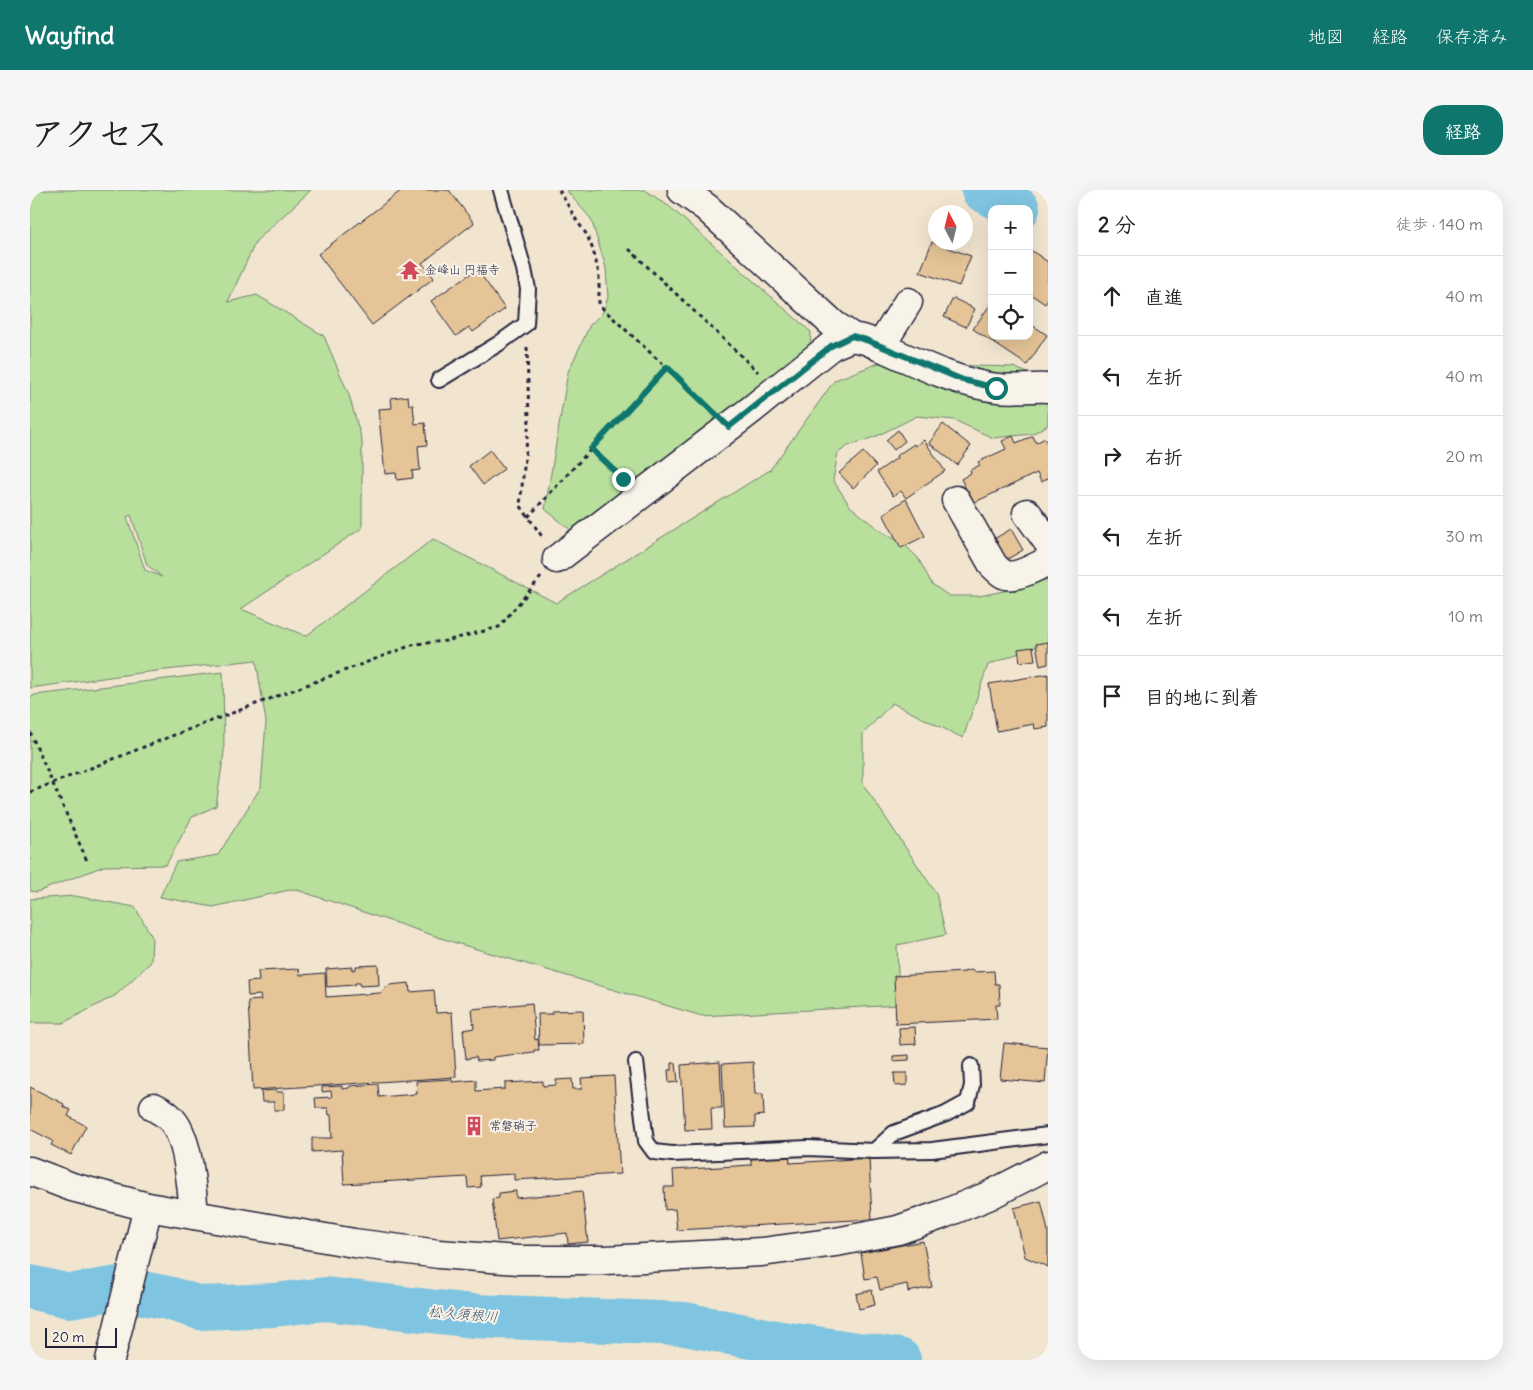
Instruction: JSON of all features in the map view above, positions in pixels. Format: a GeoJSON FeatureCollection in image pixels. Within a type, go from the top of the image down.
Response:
{"type":"FeatureCollection","features":[{"type":"Feature","properties":{"kind":"street"},"geometry":{"type":"LineString","coordinates":[[682,190],[707,208],[834,325],[852,336],[963,380],[996,388],[1048,388]]}},
{"type":"Feature","properties":{"kind":"street"},"geometry":{"type":"LineString","coordinates":[[880,346],[908,302]]}},
{"type":"Feature","properties":{"kind":"street"},"geometry":{"type":"LineString","coordinates":[[557,559],[777,390],[831,346],[852,336]]}},
{"type":"Feature","properties":{"kind":"street"},"geometry":{"type":"LineString","coordinates":[[956,500],[993,565],[999,571],[1006,575],[1016,574],[1048,561]]}},
{"type":"Feature","properties":{"kind":"street"},"geometry":{"type":"LineString","coordinates":[[1028,513],[1048,542]]}},
{"type":"Feature","properties":{"kind":"street"},"geometry":{"type":"LineString","coordinates":[[154,1107],[171,1118],[181,1136],[188,1167],[194,1215]]}},
{"type":"Feature","properties":{"kind":"street"},"geometry":{"type":"LineString","coordinates":[[30,1171],[72,1187],[148,1207],[354,1243],[440,1254],[508,1259],[605,1260],[762,1252],[836,1242],[898,1230],[988,1196],[1048,1165]]}},
{"type":"Feature","properties":{"kind":"street"},"geometry":{"type":"LineString","coordinates":[[110,1360],[148,1207]]}},
{"type":"Feature","properties":{"kind":"lane"},"geometry":{"type":"LineString","coordinates":[[439,380],[498,344],[526,324],[528,289],[501,190]]}},
{"type":"Feature","properties":{"kind":"lane"},"geometry":{"type":"LineString","coordinates":[[636,1062],[646,1141],[654,1152],[672,1154],[808,1148],[874,1151],[932,1150],[1048,1135]]}},
{"type":"Feature","properties":{"kind":"lane"},"geometry":{"type":"LineString","coordinates":[[874,1151],[894,1133],[946,1114],[968,1102],[972,1085],[971,1066]]}},
{"type":"Feature","properties":{"kind":"path"},"geometry":{"type":"LineString","coordinates":[[560,190],[587,235],[593,250],[598,274],[600,305],[729,427]]}},
{"type":"Feature","properties":{"kind":"path"},"geometry":{"type":"LineString","coordinates":[[629,250],[777,390]]}},
{"type":"Feature","properties":{"kind":"path"},"geometry":{"type":"LineString","coordinates":[[30,792],[415,644],[446,641],[498,627],[557,559],[520,505],[529,420],[526,324]]}},
{"type":"Feature","properties":{"kind":"path"},"geometry":{"type":"LineString","coordinates":[[528,517],[667,367]]}},
{"type":"Feature","properties":{"kind":"path"},"geometry":{"type":"LineString","coordinates":[[591,449],[623,479]]}},
{"type":"Feature","properties":{"kind":"path"},"geometry":{"type":"LineString","coordinates":[[30,732],[88,863]]}},
{"type":"Feature","properties":{"kind":"green space"},"geometry":{"type":"Polygon","coordinates":[[[30,190],[311,190],[256,241],[228,302],[257,295],[324,336],[349,395],[362,441],[362,528],[241,609],[306,636],[433,539],[556,603],[770,470],[835,380],[879,363],[1013,367],[1048,381],[1048,425],[1032,434],[993,438],[954,420],[917,416],[877,436],[848,446],[838,453],[833,480],[850,506],[879,530],[904,544],[918,558],[932,584],[949,596],[979,596],[1019,588],[1048,579],[1048,642],[988,665],[963,738],[892,703],[863,734],[863,784],[936,893],[946,935],[897,945],[899,1005],[702,1016],[453,942],[294,889],[213,907],[160,897],[176,862],[218,855],[261,787],[266,722],[256,660],[30,688],[30,190]],[[131,515],[127,517],[145,570],[162,577],[147,565],[131,515]]]}},
{"type":"Feature","properties":{"kind":"green space"},"geometry":{"type":"Polygon","coordinates":[[[566,190],[645,190],[670,207],[811,332],[810,345],[598,534],[573,532],[545,509],[568,372],[590,325],[603,312],[608,297],[606,268],[591,219],[566,190]]]}},
{"type":"Feature","properties":{"kind":"green space"},"geometry":{"type":"Polygon","coordinates":[[[223,672],[224,752],[216,806],[192,817],[166,865],[104,866],[37,892],[30,891],[30,697],[223,672]]]}},
{"type":"Feature","properties":{"kind":"green space"},"geometry":{"type":"Polygon","coordinates":[[[75,896],[135,907],[152,937],[151,962],[116,995],[63,1023],[30,1023],[30,899],[75,896]]]}},
{"type":"Feature","properties":{"kind":"building"},"geometry":{"type":"Polygon","coordinates":[[[402,190],[449,190],[474,223],[422,263],[434,278],[372,325],[318,254],[402,190]]]}},
{"type":"Feature","properties":{"kind":"building"},"geometry":{"type":"Polygon","coordinates":[[[929,250],[954,250],[971,256],[959,286],[920,272],[929,250]]]}},
{"type":"Feature","properties":{"kind":"building"},"geometry":{"type":"Polygon","coordinates":[[[1033,252],[1048,262],[1048,300],[1045,304],[1033,296],[1033,252]]]}},
{"type":"Feature","properties":{"kind":"building"},"geometry":{"type":"Polygon","coordinates":[[[477,269],[505,309],[473,332],[469,327],[456,336],[431,301],[477,269]]]}},
{"type":"Feature","properties":{"kind":"building"},"geometry":{"type":"Polygon","coordinates":[[[953,298],[975,309],[966,327],[944,317],[953,298]]]}},
{"type":"Feature","properties":{"kind":"building"},"geometry":{"type":"Polygon","coordinates":[[[988,308],[988,339],[973,329],[988,308]]]}},
{"type":"Feature","properties":{"kind":"building"},"geometry":{"type":"Polygon","coordinates":[[[1033,326],[1047,335],[1027,365],[990,340],[1033,340],[1033,326]]]}},
{"type":"Feature","properties":{"kind":"building"},"geometry":{"type":"Polygon","coordinates":[[[408,396],[409,405],[413,405],[415,424],[425,423],[427,445],[418,446],[420,470],[412,471],[413,478],[397,480],[396,473],[385,474],[378,409],[392,408],[391,398],[408,396]]]}},
{"type":"Feature","properties":{"kind":"building"},"geometry":{"type":"Polygon","coordinates":[[[943,424],[971,446],[957,465],[929,443],[943,424]]]}},
{"type":"Feature","properties":{"kind":"building"},"geometry":{"type":"Polygon","coordinates":[[[898,430],[905,441],[894,450],[886,440],[898,430]]]}},
{"type":"Feature","properties":{"kind":"building"},"geometry":{"type":"Polygon","coordinates":[[[1013,436],[1016,443],[1033,436],[1036,443],[1045,438],[1048,445],[1048,478],[1041,482],[1037,473],[973,503],[961,479],[971,473],[970,470],[980,465],[978,462],[1006,449],[1002,441],[1013,436]]]}},
{"type":"Feature","properties":{"kind":"building"},"geometry":{"type":"Polygon","coordinates":[[[924,440],[945,471],[906,498],[901,491],[893,496],[877,472],[897,458],[896,456],[924,440]]]}},
{"type":"Feature","properties":{"kind":"building"},"geometry":{"type":"Polygon","coordinates":[[[490,450],[504,469],[483,485],[469,466],[490,450]]]}},
{"type":"Feature","properties":{"kind":"building"},"geometry":{"type":"Polygon","coordinates":[[[863,452],[876,466],[853,488],[839,473],[863,452]]]}},
{"type":"Feature","properties":{"kind":"building"},"geometry":{"type":"Polygon","coordinates":[[[906,499],[925,536],[901,548],[883,514],[906,499]]]}},
{"type":"Feature","properties":{"kind":"building"},"geometry":{"type":"Polygon","coordinates":[[[1011,529],[1023,550],[1006,560],[994,539],[1011,529]]]}},
{"type":"Feature","properties":{"kind":"building"},"geometry":{"type":"Polygon","coordinates":[[[1048,642],[1048,664],[1040,666],[1036,644],[1048,642]]]}},
{"type":"Feature","properties":{"kind":"building"},"geometry":{"type":"Polygon","coordinates":[[[1033,647],[1035,660],[1020,662],[1018,649],[1033,647]]]}},
{"type":"Feature","properties":{"kind":"building"},"geometry":{"type":"Polygon","coordinates":[[[1048,674],[1048,727],[1035,729],[1034,724],[997,731],[989,684],[1048,674]]]}},
{"type":"Feature","properties":{"kind":"building"},"geometry":{"type":"Polygon","coordinates":[[[378,965],[379,985],[360,986],[360,983],[355,983],[355,985],[327,987],[326,969],[352,967],[352,970],[356,969],[356,966],[378,965]]]}},
{"type":"Feature","properties":{"kind":"building"},"geometry":{"type":"Polygon","coordinates":[[[299,969],[300,975],[325,973],[326,997],[380,993],[389,985],[409,983],[410,992],[434,990],[436,1013],[452,1012],[456,1077],[253,1090],[248,1001],[261,1000],[260,995],[248,996],[247,982],[259,981],[258,971],[299,969]]]}},
{"type":"Feature","properties":{"kind":"building"},"geometry":{"type":"Polygon","coordinates":[[[973,970],[973,972],[994,971],[995,984],[999,984],[1000,1005],[996,1005],[997,1019],[896,1024],[894,976],[973,970]]]}},
{"type":"Feature","properties":{"kind":"building"},"geometry":{"type":"Polygon","coordinates":[[[532,1003],[535,1040],[538,1039],[539,1050],[493,1057],[493,1060],[477,1061],[476,1057],[466,1059],[463,1030],[474,1028],[472,1009],[532,1003]]]}},
{"type":"Feature","properties":{"kind":"building"},"geometry":{"type":"Polygon","coordinates":[[[583,1010],[584,1044],[539,1045],[538,1014],[552,1014],[552,1011],[583,1010]]]}},
{"type":"Feature","properties":{"kind":"building"},"geometry":{"type":"Polygon","coordinates":[[[915,1027],[916,1044],[900,1045],[899,1028],[915,1027]]]}},
{"type":"Feature","properties":{"kind":"building"},"geometry":{"type":"Polygon","coordinates":[[[1004,1043],[1048,1047],[1045,1083],[1000,1079],[1004,1043]]]}},
{"type":"Feature","properties":{"kind":"building"},"geometry":{"type":"Polygon","coordinates":[[[909,1055],[909,1060],[893,1061],[893,1056],[909,1055]]]}},
{"type":"Feature","properties":{"kind":"building"},"geometry":{"type":"Polygon","coordinates":[[[720,1062],[722,1108],[711,1108],[712,1129],[685,1130],[681,1065],[720,1062]]]}},
{"type":"Feature","properties":{"kind":"building"},"geometry":{"type":"Polygon","coordinates":[[[753,1062],[755,1094],[763,1094],[764,1115],[755,1116],[755,1127],[725,1128],[722,1064],[753,1062]]]}},
{"type":"Feature","properties":{"kind":"building"},"geometry":{"type":"Polygon","coordinates":[[[672,1063],[676,1063],[678,1082],[669,1083],[668,1070],[672,1070],[672,1063]]]}},
{"type":"Feature","properties":{"kind":"building"},"geometry":{"type":"Polygon","coordinates":[[[894,1073],[907,1073],[907,1085],[895,1086],[894,1073]]]}},
{"type":"Feature","properties":{"kind":"building","name":"常磐硝子"},"geometry":{"type":"Polygon","coordinates":[[[614,1076],[620,1174],[514,1180],[514,1174],[480,1176],[481,1187],[468,1188],[467,1177],[344,1184],[342,1150],[312,1152],[312,1138],[332,1138],[331,1115],[329,1115],[328,1108],[316,1108],[315,1098],[332,1097],[331,1091],[322,1092],[322,1087],[342,1086],[342,1089],[349,1088],[350,1086],[378,1084],[379,1097],[417,1094],[416,1081],[452,1079],[452,1082],[476,1080],[476,1091],[505,1089],[505,1083],[543,1081],[543,1086],[556,1085],[556,1080],[572,1079],[573,1089],[582,1089],[581,1078],[614,1076]]]}},
{"type":"Feature","properties":{"kind":"building"},"geometry":{"type":"Polygon","coordinates":[[[30,1087],[64,1104],[63,1107],[71,1110],[68,1116],[86,1126],[71,1155],[51,1145],[53,1141],[30,1129],[30,1087]]]}},
{"type":"Feature","properties":{"kind":"building"},"geometry":{"type":"Polygon","coordinates":[[[277,1090],[276,1092],[284,1092],[284,1110],[274,1110],[274,1102],[262,1102],[261,1091],[277,1090]]]}},
{"type":"Feature","properties":{"kind":"building"},"geometry":{"type":"Polygon","coordinates":[[[789,1151],[790,1163],[869,1158],[872,1219],[677,1230],[675,1209],[665,1210],[664,1187],[674,1187],[673,1170],[751,1165],[751,1154],[789,1151]]]}},
{"type":"Feature","properties":{"kind":"building"},"geometry":{"type":"Polygon","coordinates":[[[516,1191],[516,1198],[582,1191],[588,1242],[568,1244],[567,1233],[497,1241],[492,1199],[499,1198],[499,1193],[516,1191]]]}},
{"type":"Feature","properties":{"kind":"building"},"geometry":{"type":"Polygon","coordinates":[[[1041,1201],[1048,1231],[1048,1267],[1025,1257],[1014,1208],[1041,1201]]]}},
{"type":"Feature","properties":{"kind":"building"},"geometry":{"type":"Polygon","coordinates":[[[923,1241],[932,1287],[908,1292],[907,1284],[880,1290],[877,1277],[865,1279],[861,1253],[923,1241]]]}},
{"type":"Feature","properties":{"kind":"building"},"geometry":{"type":"Polygon","coordinates":[[[872,1290],[875,1305],[859,1309],[856,1294],[872,1290]]]}},
{"type":"Feature","properties":{"kind":"waterway"},"geometry":{"type":"LineString","coordinates":[[983,190],[1011,205]]}},
{"type":"Feature","properties":{"kind":"waterway","name":"松久須根川"},"geometry":{"type":"LineString","coordinates":[[30,1287],[69,1296],[118,1288],[168,1298],[200,1308],[274,1305],[325,1299],[473,1316],[685,1324],[781,1343],[899,1360]]}},
{"type":"Feature","properties":{"kind":"place","name":"金峰山 円福寺"},"geometry":{"type":"Point","coordinates":[410,270]}},
{"type":"Feature","properties":{"kind":"place","name":"常磐硝子"},"geometry":{"type":"Point","coordinates":[474,1126]}},
{"type":"Feature","properties":{"kind":"route"},"geometry":{"type":"LineString","coordinates":[[623,479],[591,449],[667,367],[729,427],[831,346],[852,336],[963,380],[996,388]]}}]}
